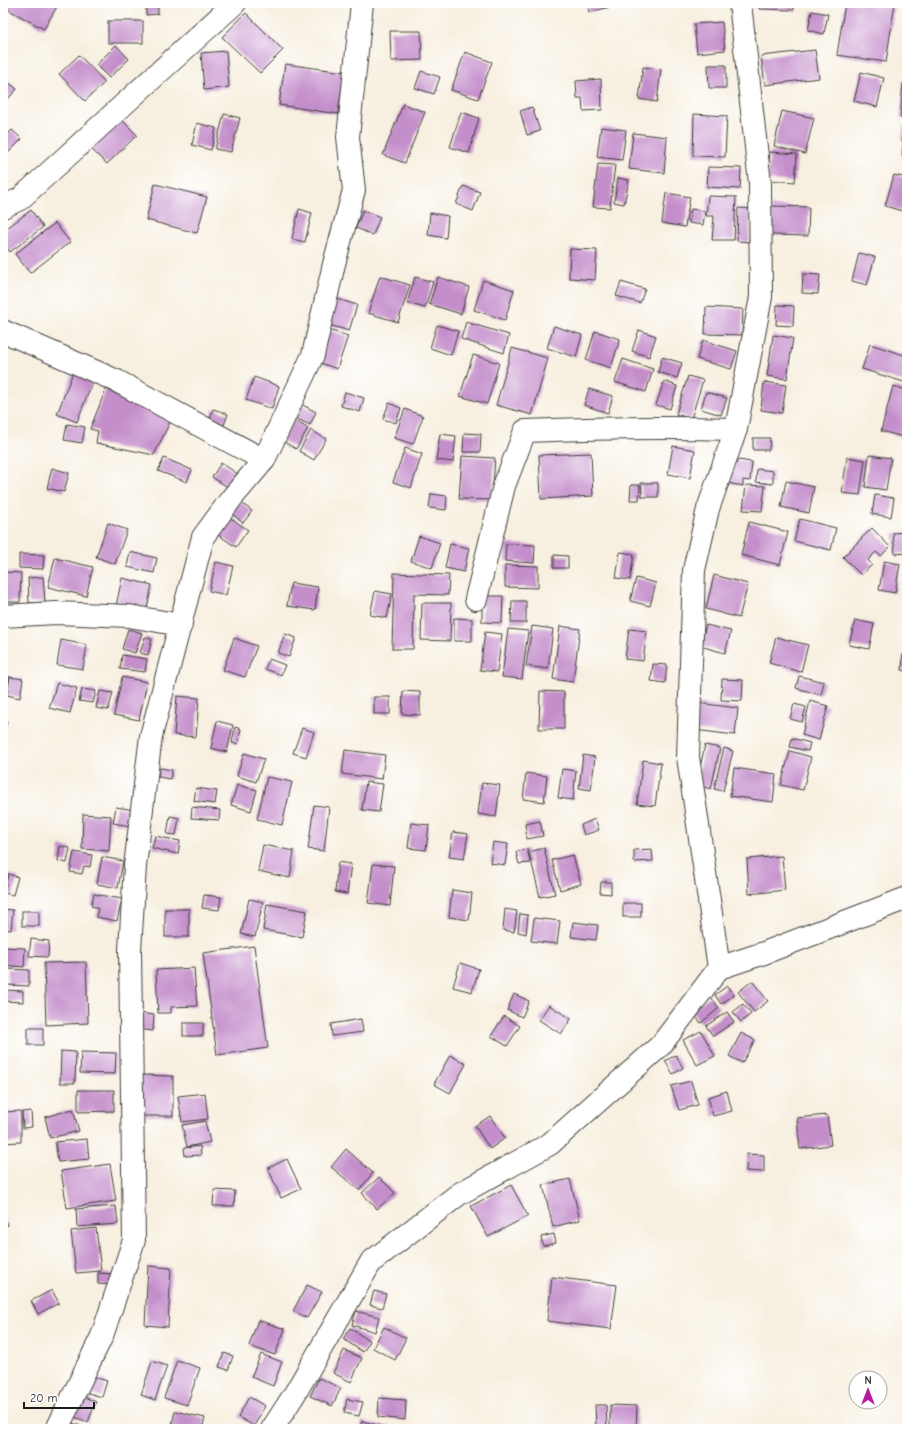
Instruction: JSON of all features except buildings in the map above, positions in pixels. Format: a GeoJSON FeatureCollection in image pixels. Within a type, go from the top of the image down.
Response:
{"type":"FeatureCollection","features":[{"type":"Feature","properties":{"kind":"street"},"geometry":{"type":"LineString","coordinates":[[57,1429],[102,1336],[134,1240],[130,950],[135,866],[150,736],[181,625],[203,537],[231,498],[264,460],[313,355],[334,264],[354,190],[348,136],[362,3]]}},
{"type":"Feature","properties":{"kind":"street"},"geometry":{"type":"LineString","coordinates":[[719,968],[688,757],[694,570],[708,509],[736,429],[761,297],[760,183],[740,3]]}},
{"type":"Feature","properties":{"kind":"street"},"geometry":{"type":"LineString","coordinates":[[3,207],[20,199],[231,4]]}},
{"type":"Feature","properties":{"kind":"street"},"geometry":{"type":"LineString","coordinates":[[3,331],[117,381],[264,460]]}},
{"type":"Feature","properties":{"kind":"street"},"geometry":{"type":"LineString","coordinates":[[476,599],[504,486],[524,431],[671,427],[736,429]]}},
{"type":"Feature","properties":{"kind":"street"},"geometry":{"type":"LineString","coordinates":[[3,616],[56,613],[129,616],[181,625]]}},
{"type":"Feature","properties":{"kind":"street"},"geometry":{"type":"LineString","coordinates":[[272,1429],[294,1395],[371,1262],[459,1194],[550,1144],[661,1045],[719,968],[764,953],[907,898]]}}]}
